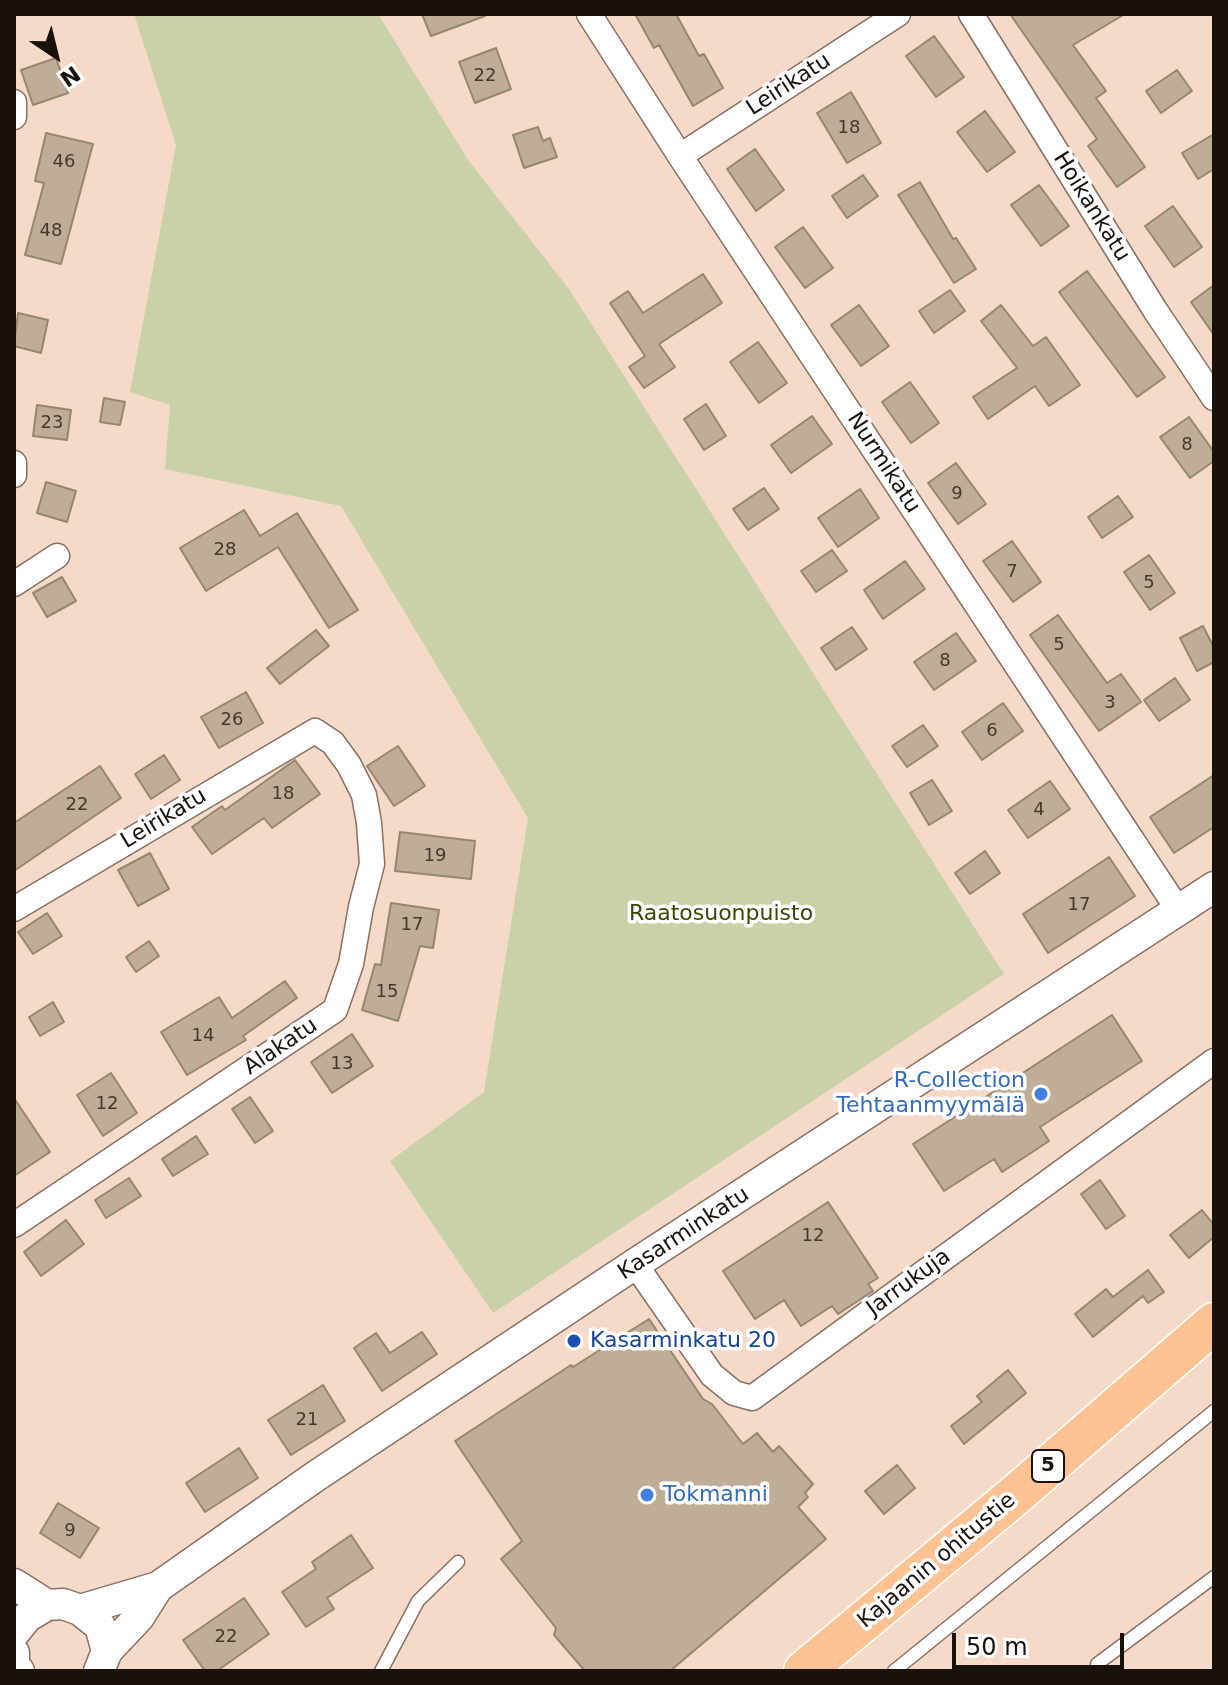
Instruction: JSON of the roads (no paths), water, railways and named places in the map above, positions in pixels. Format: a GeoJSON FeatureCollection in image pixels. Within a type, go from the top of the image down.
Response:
{"type":"FeatureCollection","features":[{"type":"Feature","properties":{"kind":"highway","name":"Kajaanin ohitustie"},"geometry":{"type":"LineString","coordinates":[[804,1671],[1013,1497],[1214,1323]]}},
{"type":"Feature","properties":{"kind":"street","name":"Nurmikatu"},"geometry":{"type":"LineString","coordinates":[[589,14],[1179,911]]}},
{"type":"Feature","properties":{"kind":"street","name":"Leirikatu"},"geometry":{"type":"LineString","coordinates":[[680,156],[898,14]]}},
{"type":"Feature","properties":{"kind":"street","name":"Hoikankatu"},"geometry":{"type":"LineString","coordinates":[[971,14],[1155,310],[1214,398]]}},
{"type":"Feature","properties":{"kind":"street"},"geometry":{"type":"LineString","coordinates":[[14,102],[14,117]]}},
{"type":"Feature","properties":{"kind":"street"},"geometry":{"type":"LineString","coordinates":[[14,463],[14,475]]}},
{"type":"Feature","properties":{"kind":"street"},"geometry":{"type":"LineString","coordinates":[[14,584],[57,556]]}},
{"type":"Feature","properties":{"kind":"street","name":"Leirikatu"},"geometry":{"type":"LineString","coordinates":[[14,909],[315,731]]}},
{"type":"Feature","properties":{"kind":"street","name":"Alakatu"},"geometry":{"type":"LineString","coordinates":[[14,1225],[335,1010],[351,964],[372,864],[364,795],[349,765],[333,743],[315,731]]}},
{"type":"Feature","properties":{"kind":"street","name":"Kasarminkatu"},"geometry":{"type":"LineString","coordinates":[[80,1610],[158,1587],[316,1476],[635,1264],[1214,887]]}},
{"type":"Feature","properties":{"kind":"street","name":"Jarrukuja"},"geometry":{"type":"LineString","coordinates":[[635,1264],[712,1375],[734,1393],[752,1398],[1214,1061]]}},
{"type":"Feature","properties":{"kind":"street"},"geometry":{"type":"LineString","coordinates":[[14,1584],[47,1605]]}},
{"type":"Feature","properties":{"kind":"street","name":"Kasarminkatu"},"geometry":{"type":"LineString","coordinates":[[103,1665],[158,1587]]}},
{"type":"Feature","properties":{"kind":"street"},"geometry":{"type":"LineString","coordinates":[[14,1633],[27,1617],[47,1605],[63,1604],[80,1610],[100,1626],[103,1665]]}},
{"type":"Feature","properties":{"kind":"street"},"geometry":{"type":"LineString","coordinates":[[14,1653],[14,1665],[19,1671]]}},
{"type":"Feature","properties":{"kind":"lane"},"geometry":{"type":"LineString","coordinates":[[894,1671],[1214,1411]]}},
{"type":"Feature","properties":{"kind":"lane"},"geometry":{"type":"LineString","coordinates":[[381,1671],[418,1601],[458,1562]]}},
{"type":"Feature","properties":{"kind":"lane"},"geometry":{"type":"LineString","coordinates":[[1097,1664],[1214,1577]]}},
{"type":"Feature","properties":{"kind":"place","name":"R-Collection Tehtaanmyymälä"},"geometry":{"type":"Point","coordinates":[1041,1094]}},
{"type":"Feature","properties":{"kind":"place","name":"Kasarminkatu 20"},"geometry":{"type":"Point","coordinates":[574,1341]}},
{"type":"Feature","properties":{"kind":"place","name":"Tokmanni"},"geometry":{"type":"Point","coordinates":[647,1495]}},
{"type":"Feature","properties":{"kind":"park label","name":"Raatosuonpuisto"},"geometry":{"type":"Point","coordinates":[721,914]}}]}
